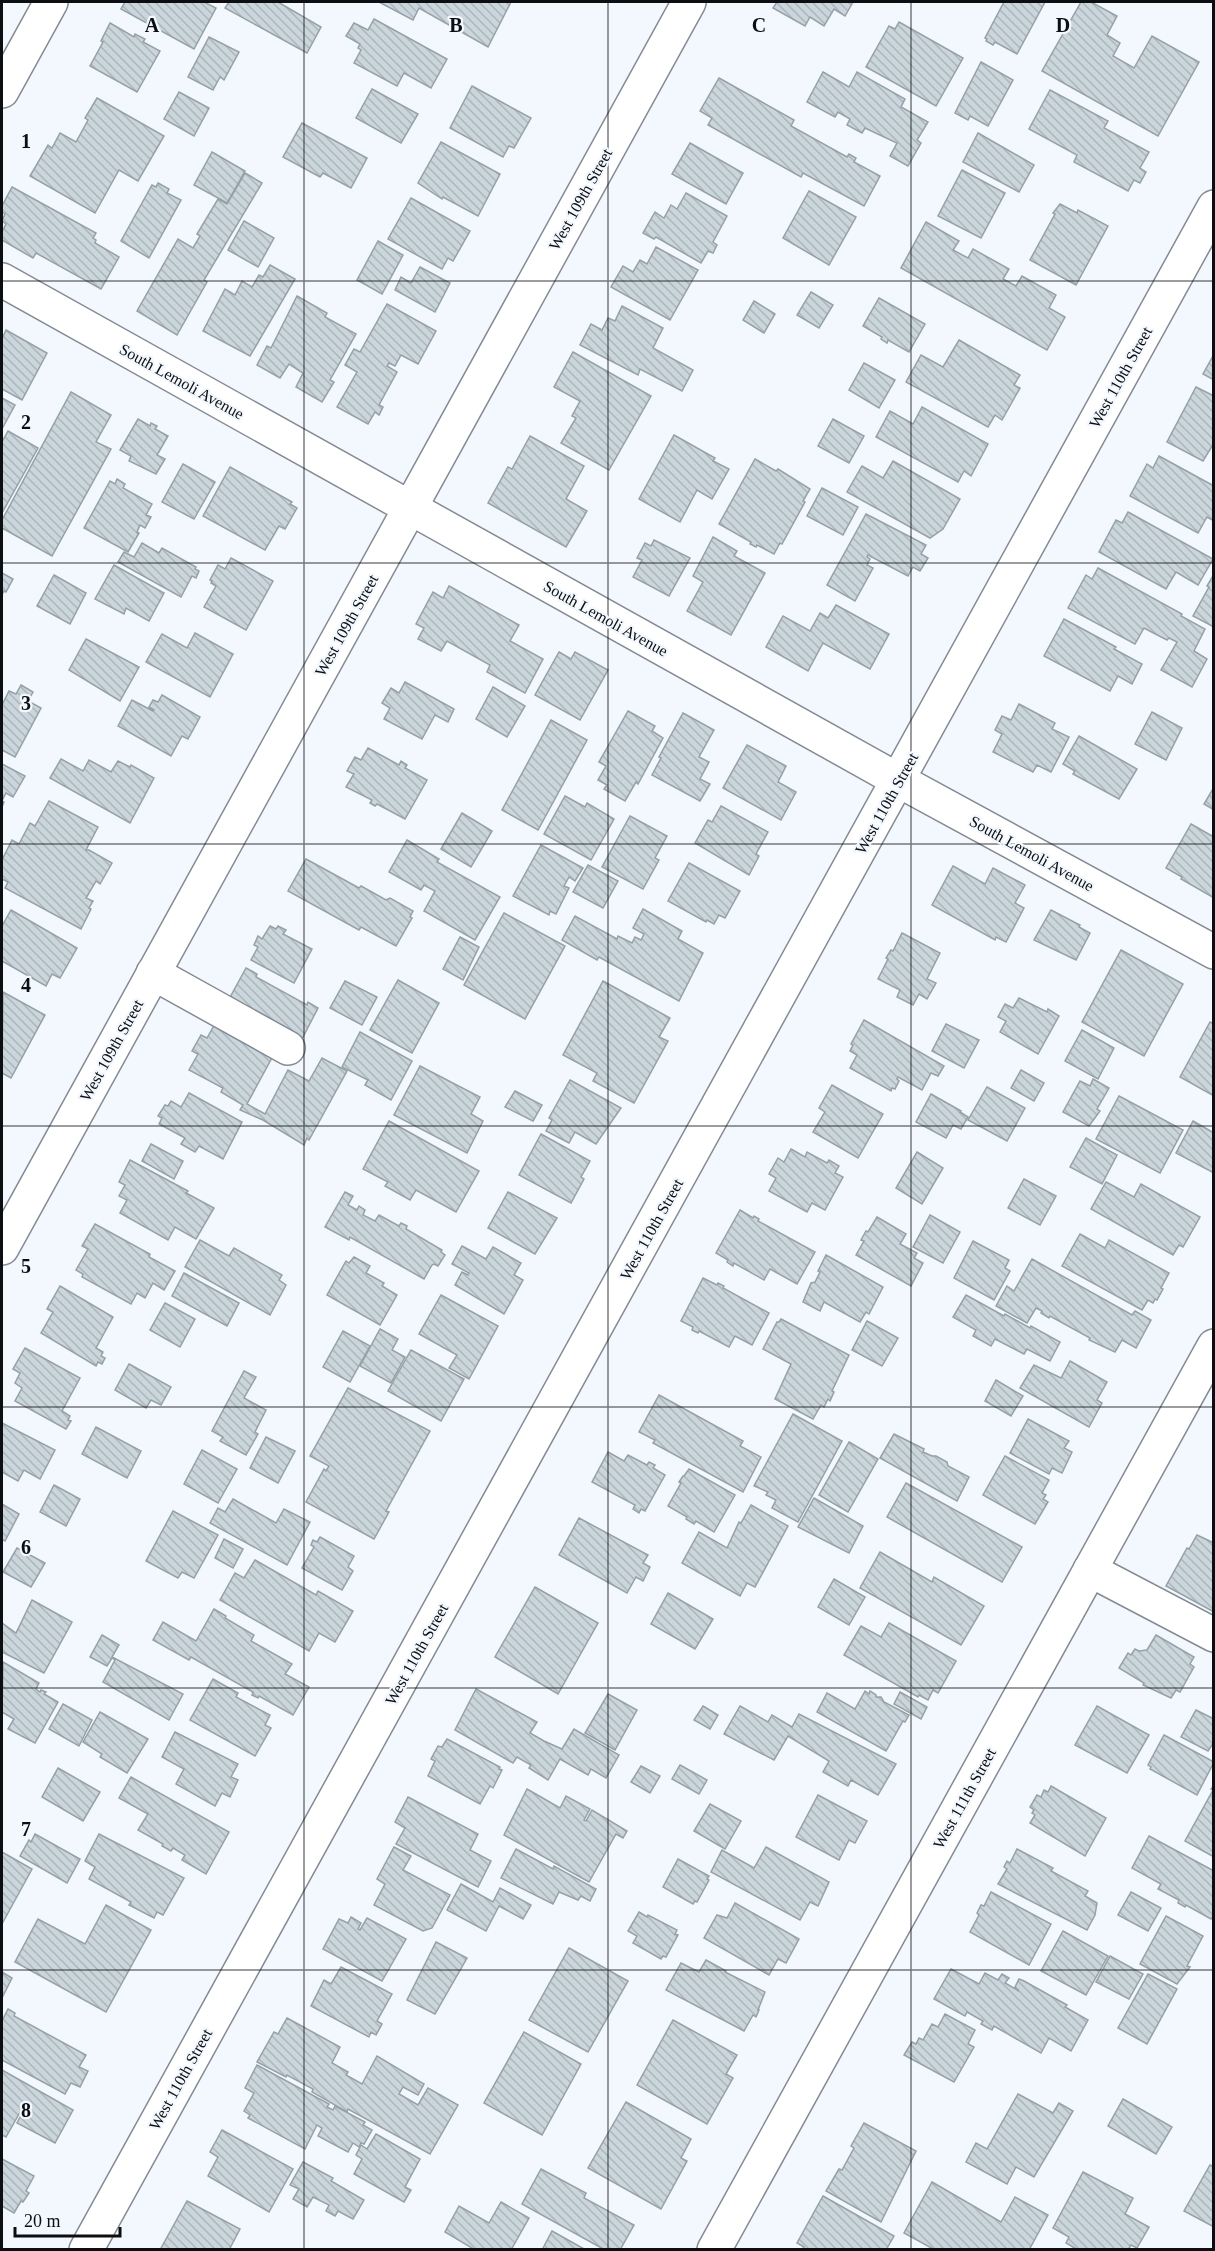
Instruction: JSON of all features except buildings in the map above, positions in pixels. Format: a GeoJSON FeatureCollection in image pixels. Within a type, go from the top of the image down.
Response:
{"type":"FeatureCollection","features":[{"type":"Feature","properties":{"kind":"street"},"geometry":{"type":"LineString","coordinates":[[2,92],[51,2]]}},
{"type":"Feature","properties":{"kind":"street","name":"West 109th Street"},"geometry":{"type":"LineString","coordinates":[[2,1248],[689,2]]}},
{"type":"Feature","properties":{"kind":"street","name":"West 110th Street"},"geometry":{"type":"LineString","coordinates":[[86,2250],[1214,207]]}},
{"type":"Feature","properties":{"kind":"street","name":"South Lemoli Avenue"},"geometry":{"type":"LineString","coordinates":[[2,280],[898,780],[1214,952]]}},
{"type":"Feature","properties":{"kind":"street"},"geometry":{"type":"LineString","coordinates":[[153,974],[288,1048]]}},
{"type":"Feature","properties":{"kind":"street","name":"West 111th Street"},"geometry":{"type":"LineString","coordinates":[[714,2250],[1214,1346]]}},
{"type":"Feature","properties":{"kind":"street"},"geometry":{"type":"LineString","coordinates":[[1090,1570],[1214,1635]]}}]}
